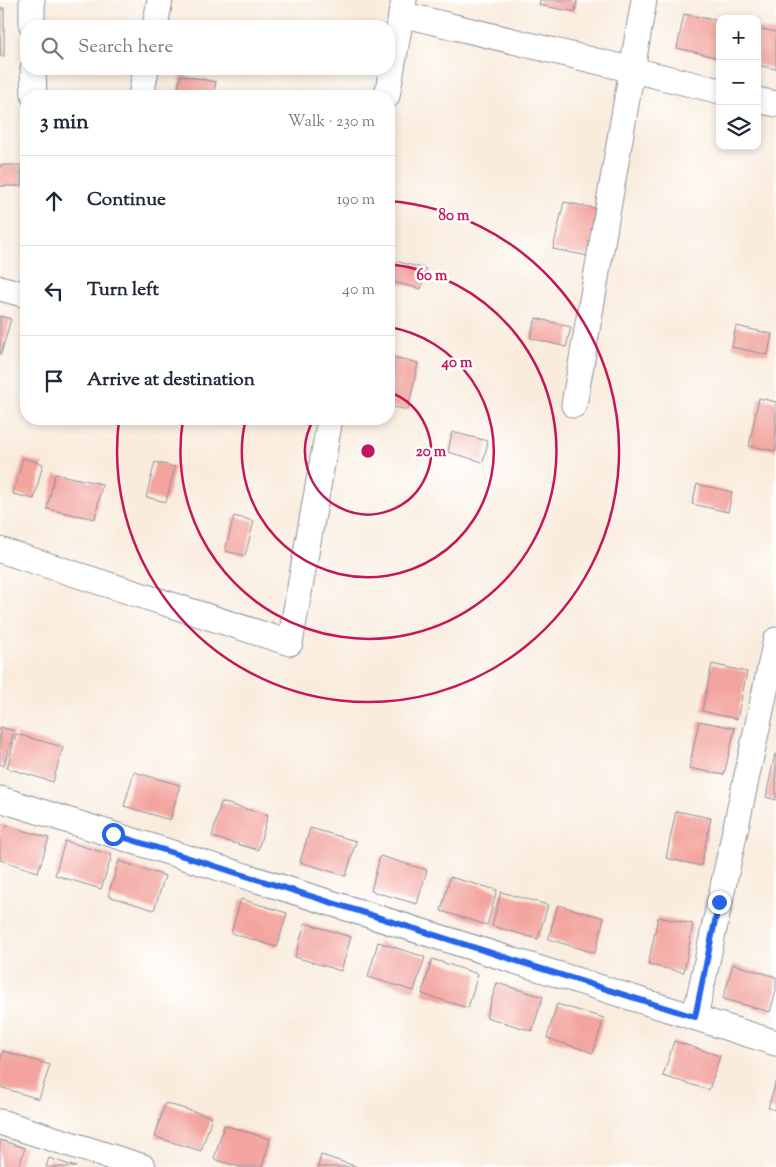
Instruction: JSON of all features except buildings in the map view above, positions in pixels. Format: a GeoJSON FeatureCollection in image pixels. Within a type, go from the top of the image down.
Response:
{"type":"FeatureCollection","features":[{"type":"Feature","properties":{"kind":"street"},"geometry":{"type":"LineString","coordinates":[[32,0],[32,20]]}},
{"type":"Feature","properties":{"kind":"street"},"geometry":{"type":"LineString","coordinates":[[156,20],[160,0]]}},
{"type":"Feature","properties":{"kind":"street"},"geometry":{"type":"LineString","coordinates":[[574,405],[644,0]]}},
{"type":"Feature","properties":{"kind":"street"},"geometry":{"type":"LineString","coordinates":[[395,49],[402,7],[631,69],[716,89]]}},
{"type":"Feature","properties":{"kind":"street"},"geometry":{"type":"LineString","coordinates":[[33,75],[34,90]]}},
{"type":"Feature","properties":{"kind":"street"},"geometry":{"type":"LineString","coordinates":[[142,90],[145,75]]}},
{"type":"Feature","properties":{"kind":"street"},"geometry":{"type":"LineString","coordinates":[[388,90],[391,75]]}},
{"type":"Feature","properties":{"kind":"street"},"geometry":{"type":"LineString","coordinates":[[761,101],[776,104]]}},
{"type":"Feature","properties":{"kind":"street"},"geometry":{"type":"LineString","coordinates":[[0,288],[20,293]]}},
{"type":"Feature","properties":{"kind":"street"},"geometry":{"type":"LineString","coordinates":[[0,550],[290,643],[329,425]]}},
{"type":"Feature","properties":{"kind":"street"},"geometry":{"type":"LineString","coordinates":[[695,1017],[776,640]]}},
{"type":"Feature","properties":{"kind":"street"},"geometry":{"type":"LineString","coordinates":[[0,799],[776,1044]]}},
{"type":"Feature","properties":{"kind":"street"},"geometry":{"type":"LineString","coordinates":[[0,1122],[143,1167]]}},
{"type":"Feature","properties":{"kind":"route"},"geometry":{"type":"LineString","coordinates":[[113,834],[695,1017],[719,902]]}}]}
